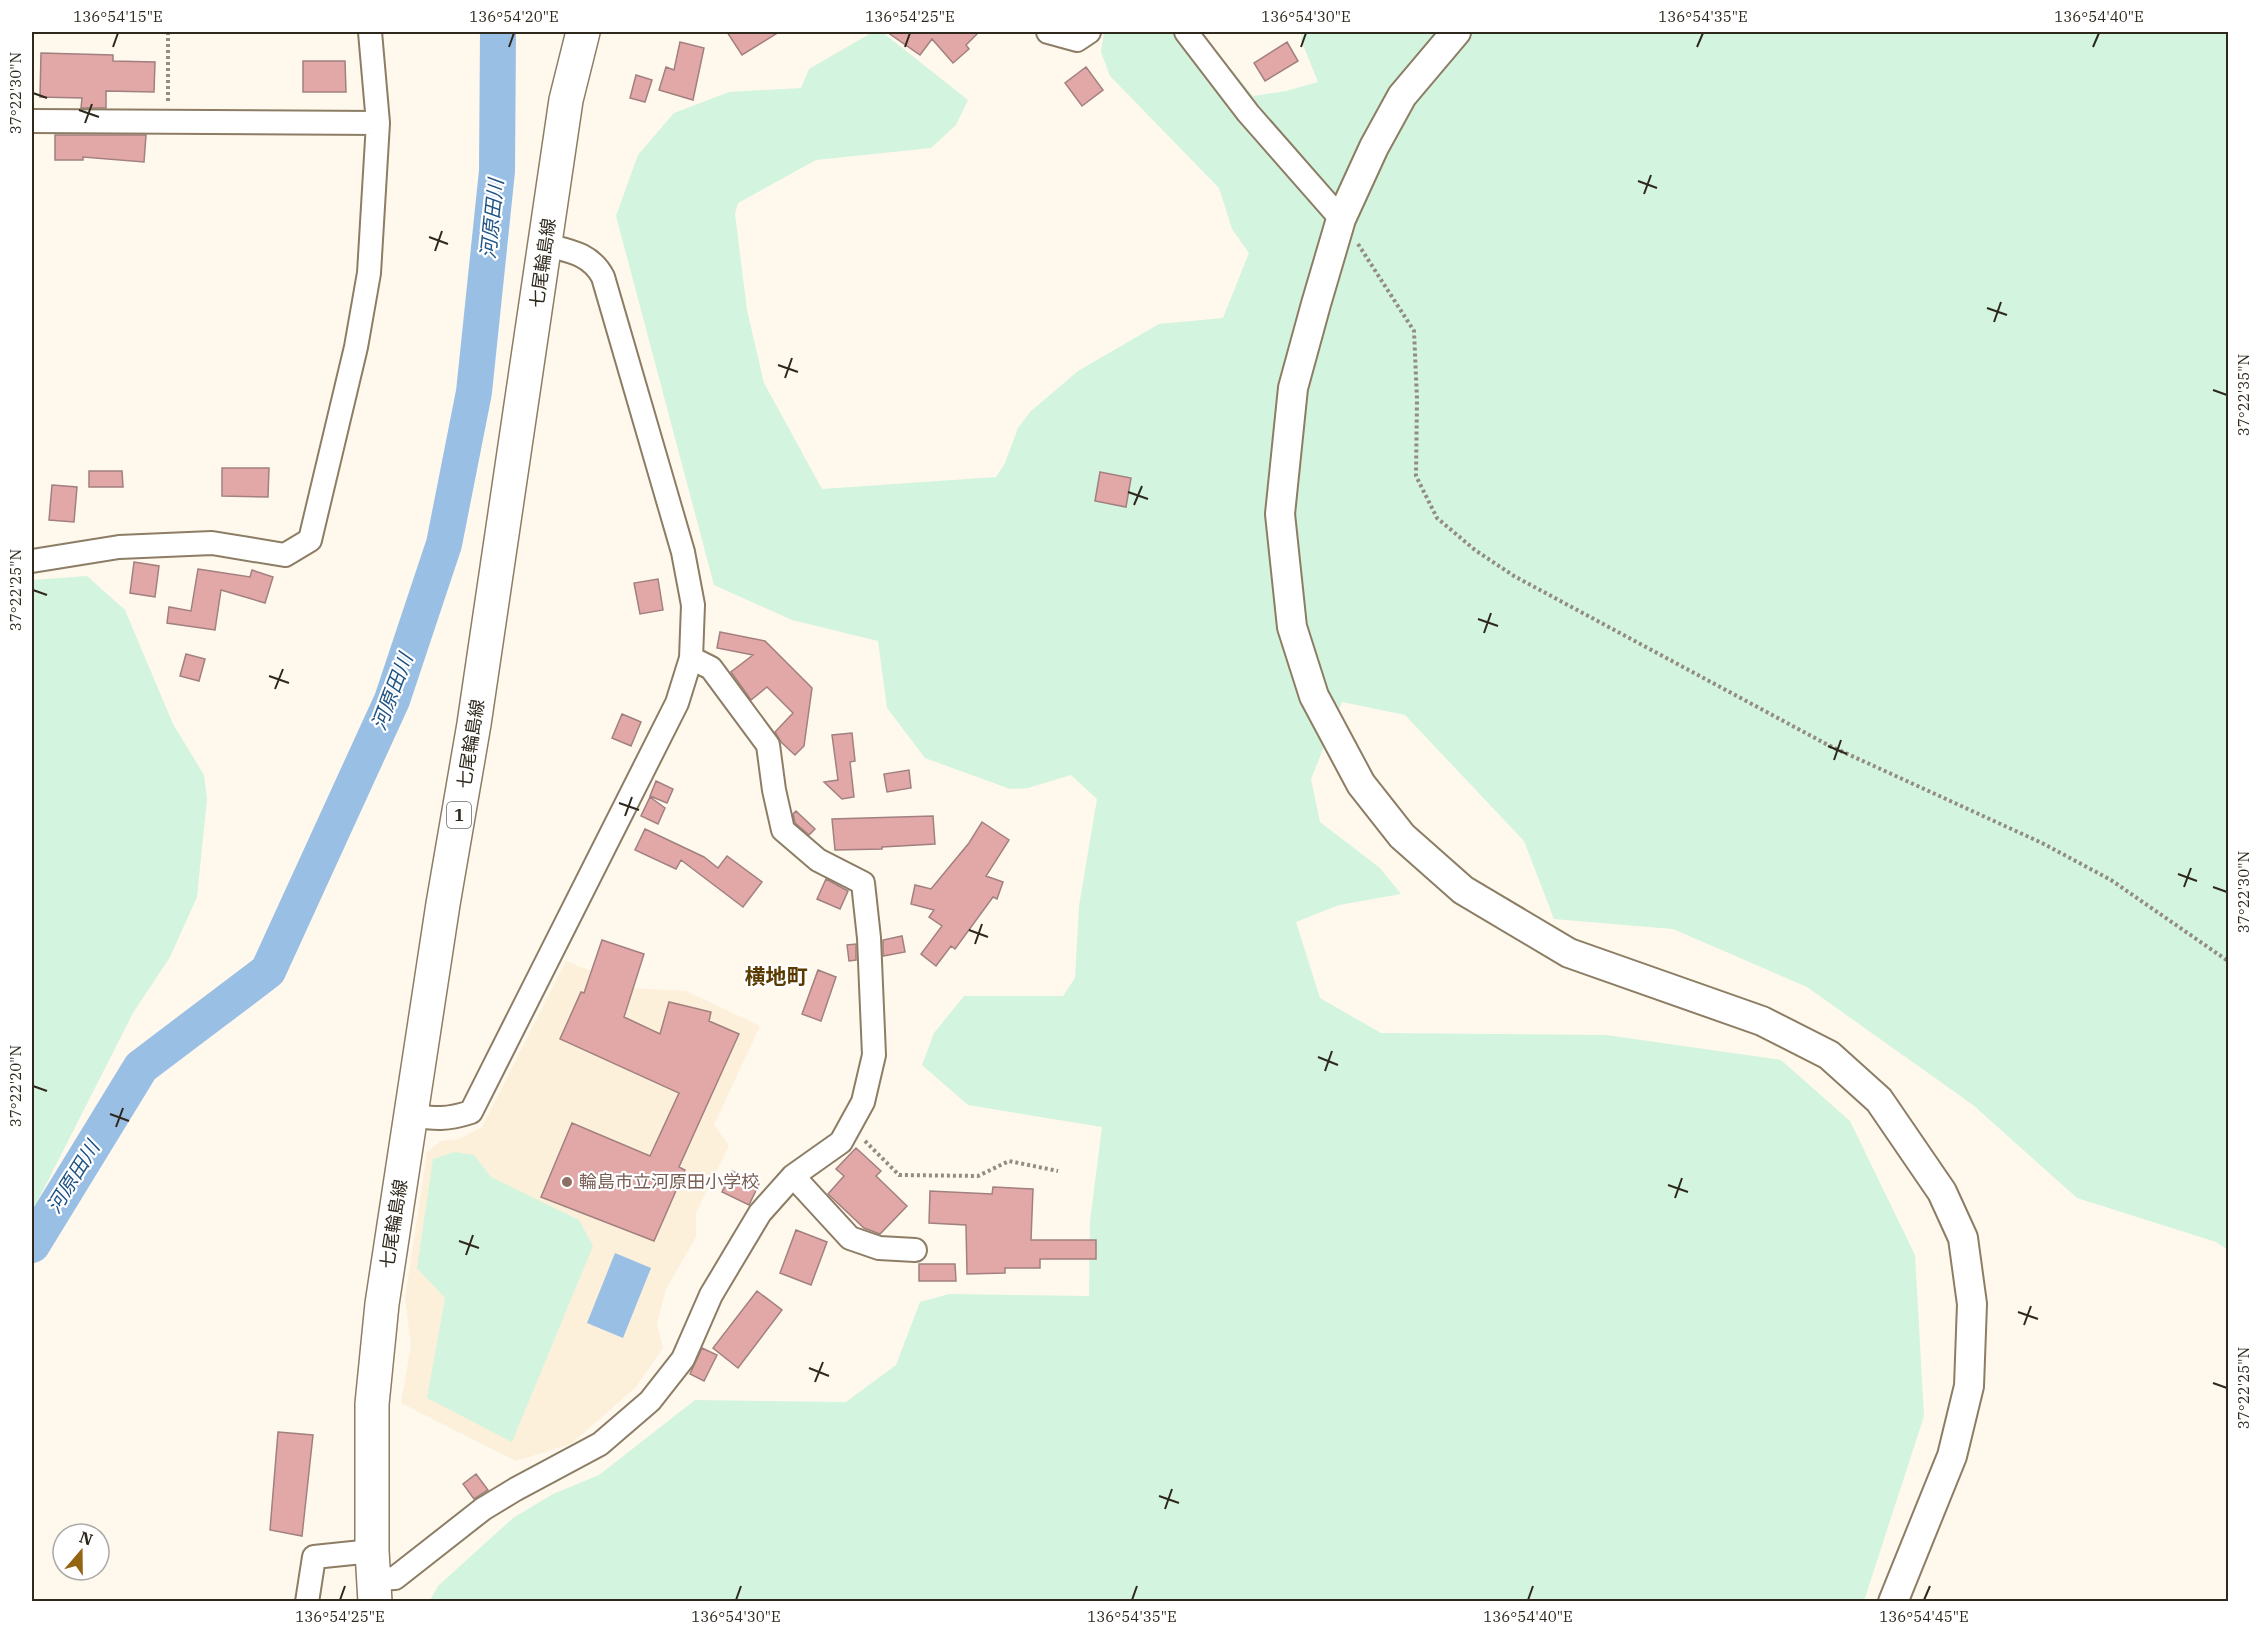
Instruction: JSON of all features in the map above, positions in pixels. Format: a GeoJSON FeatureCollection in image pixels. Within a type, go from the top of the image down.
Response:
{"type":"FeatureCollection","features":[{"type":"Feature","properties":{"kind":"main road","name":"七尾輪島線"},"geometry":{"type":"LineString","coordinates":[[374,1577],[373,1393],[382,1304],[443,904],[474,724],[566,100],[583,32]]}},
{"type":"Feature","properties":{"kind":"street"},"geometry":{"type":"LineString","coordinates":[[32,561],[119,547],[212,543],[285,555],[310,540],[356,347],[369,273],[378,123],[370,32]]}},
{"type":"Feature","properties":{"kind":"street"},"geometry":{"type":"LineString","coordinates":[[1048,32],[1077,40],[1089,32]]}},
{"type":"Feature","properties":{"kind":"street"},"geometry":{"type":"LineString","coordinates":[[1186,32],[1248,113],[1341,219]]}},
{"type":"Feature","properties":{"kind":"street"},"geometry":{"type":"LineString","coordinates":[[1456,32],[1402,96],[1374,147],[1341,219],[1293,388],[1280,514],[1292,627],[1314,696],[1361,784],[1402,836],[1463,890],[1569,953],[1762,1021],[1829,1055],[1879,1100],[1942,1192],[1963,1238],[1971,1293],[1969,1386],[1952,1456],[1893,1602]]}},
{"type":"Feature","properties":{"kind":"street"},"geometry":{"type":"LineString","coordinates":[[32,121],[378,123]]}},
{"type":"Feature","properties":{"kind":"street"},"geometry":{"type":"LineString","coordinates":[[411,1115],[439,1119],[452,1118],[471,1112],[677,703],[691,658],[693,606],[683,552],[603,278],[597,266],[579,253],[546,245]]}},
{"type":"Feature","properties":{"kind":"street"},"geometry":{"type":"LineString","coordinates":[[307,1602],[314,1557],[374,1577],[394,1578],[483,1509],[600,1444],[650,1401],[683,1359],[711,1295],[760,1213],[793,1176],[841,1142],[863,1102],[874,1055],[869,938],[863,883],[818,860],[783,830],[774,790],[768,745],[711,668],[691,658]]}},
{"type":"Feature","properties":{"kind":"street"},"geometry":{"type":"LineString","coordinates":[[793,1176],[850,1238],[879,1248],[915,1250]]}},
{"type":"Feature","properties":{"kind":"path"},"geometry":{"type":"LineString","coordinates":[[167,123],[168,32]]}},
{"type":"Feature","properties":{"kind":"path"},"geometry":{"type":"LineString","coordinates":[[1341,219],[1414,331],[1417,399],[1416,476],[1437,518],[1475,550],[1514,576],[1828,745],[2042,843],[2111,880],[2229,961]]}},
{"type":"Feature","properties":{"kind":"path"},"geometry":{"type":"LineString","coordinates":[[850,1126],[899,1175],[978,1176],[1009,1161],[1058,1171]]}},
{"type":"Feature","properties":{"kind":"shaded area","name":"輪島市立河原田小学校"},"geometry":{"type":"Polygon","coordinates":[[[566,961],[634,988],[686,991],[760,1026],[714,1125],[729,1146],[696,1213],[696,1237],[666,1289],[657,1324],[663,1348],[635,1388],[571,1444],[516,1461],[401,1403],[411,1345],[405,1298],[427,1152],[441,1141],[459,1139],[482,1127],[566,961]]]}},
{"type":"Feature","properties":{"kind":"green space"},"geometry":{"type":"Polygon","coordinates":[[[873,32],[882,32],[968,100],[956,125],[931,148],[816,160],[738,203],[735,214],[747,310],[764,383],[822,489],[996,477],[1005,463],[1018,428],[1030,412],[1078,371],[1159,324],[1223,318],[1249,253],[1232,229],[1219,188],[1110,76],[1101,52],[1104,32],[1201,32],[1253,96],[1286,91],[1318,82],[1301,40],[1302,32],[2228,32],[2228,1250],[2216,1242],[2077,1198],[1973,1105],[1807,987],[1673,929],[1554,919],[1524,841],[1405,715],[1342,702],[1311,779],[1320,822],[1380,868],[1401,894],[1339,905],[1296,922],[1320,998],[1381,1033],[1606,1035],[1781,1060],[1850,1121],[1915,1255],[1924,1416],[1864,1601],[429,1602],[438,1586],[513,1518],[553,1494],[599,1475],[695,1400],[846,1402],[896,1365],[920,1302],[949,1294],[1089,1296],[1090,1221],[1102,1127],[968,1105],[922,1065],[934,1033],[964,996],[1063,996],[1075,978],[1079,906],[1097,799],[1071,775],[1028,788],[1010,789],[925,758],[887,708],[878,641],[792,620],[714,585],[616,216],[638,155],[674,113],[729,92],[801,88],[809,69],[873,32]]]}},
{"type":"Feature","properties":{"kind":"green space"},"geometry":{"type":"Polygon","coordinates":[[[87,576],[125,610],[173,724],[204,775],[207,799],[197,897],[170,957],[133,1013],[32,1212],[32,580],[87,576]]]}},
{"type":"Feature","properties":{"kind":"green space"},"geometry":{"type":"Polygon","coordinates":[[[454,1152],[474,1155],[491,1177],[579,1220],[593,1246],[512,1442],[427,1398],[445,1298],[417,1268],[433,1159],[454,1152]]]}},
{"type":"Feature","properties":{"kind":"water"},"geometry":{"type":"Polygon","coordinates":[[[615,1253],[651,1268],[623,1338],[587,1323],[615,1253]]]}},
{"type":"Feature","properties":{"kind":"building"},"geometry":{"type":"Polygon","coordinates":[[[727,32],[779,32],[742,55],[727,32]]]}},
{"type":"Feature","properties":{"kind":"building"},"geometry":{"type":"Polygon","coordinates":[[[887,32],[979,32],[966,45],[969,49],[953,63],[932,39],[920,55],[887,32]]]}},
{"type":"Feature","properties":{"kind":"building"},"geometry":{"type":"Polygon","coordinates":[[[680,42],[704,48],[693,100],[659,90],[666,67],[674,70],[680,42]]]}},
{"type":"Feature","properties":{"kind":"building"},"geometry":{"type":"Polygon","coordinates":[[[1287,42],[1298,61],[1265,81],[1254,63],[1287,42]]]}},
{"type":"Feature","properties":{"kind":"building"},"geometry":{"type":"Polygon","coordinates":[[[41,53],[113,55],[113,61],[155,62],[154,92],[106,91],[106,108],[81,108],[82,98],[40,97],[41,53]]]}},
{"type":"Feature","properties":{"kind":"building"},"geometry":{"type":"Polygon","coordinates":[[[303,61],[345,61],[346,92],[303,92],[303,61]]]}},
{"type":"Feature","properties":{"kind":"building"},"geometry":{"type":"Polygon","coordinates":[[[1086,67],[1103,90],[1082,106],[1065,83],[1086,67]]]}},
{"type":"Feature","properties":{"kind":"building"},"geometry":{"type":"Polygon","coordinates":[[[636,75],[652,80],[645,102],[630,98],[636,75]]]}},
{"type":"Feature","properties":{"kind":"building"},"geometry":{"type":"Polygon","coordinates":[[[55,135],[146,135],[144,162],[83,157],[83,160],[55,160],[55,135]]]}},
{"type":"Feature","properties":{"kind":"building"},"geometry":{"type":"Polygon","coordinates":[[[222,468],[269,468],[268,497],[222,496],[222,468]]]}},
{"type":"Feature","properties":{"kind":"building"},"geometry":{"type":"Polygon","coordinates":[[[89,471],[122,471],[123,487],[89,487],[89,471]]]}},
{"type":"Feature","properties":{"kind":"building"},"geometry":{"type":"Polygon","coordinates":[[[1100,472],[1131,478],[1126,507],[1095,501],[1100,472]]]}},
{"type":"Feature","properties":{"kind":"building"},"geometry":{"type":"Polygon","coordinates":[[[52,485],[77,487],[74,522],[49,520],[52,485]]]}},
{"type":"Feature","properties":{"kind":"building"},"geometry":{"type":"Polygon","coordinates":[[[134,562],[159,566],[155,597],[130,593],[134,562]]]}},
{"type":"Feature","properties":{"kind":"building"},"geometry":{"type":"Polygon","coordinates":[[[198,569],[250,577],[252,570],[273,577],[265,603],[221,590],[215,630],[167,623],[169,607],[191,611],[198,569]]]}},
{"type":"Feature","properties":{"kind":"building"},"geometry":{"type":"Polygon","coordinates":[[[658,579],[663,610],[640,614],[634,583],[658,579]]]}},
{"type":"Feature","properties":{"kind":"building"},"geometry":{"type":"Polygon","coordinates":[[[720,632],[765,641],[812,688],[804,746],[795,755],[781,742],[775,732],[793,713],[767,687],[751,700],[731,672],[753,655],[717,648],[720,632]]]}},
{"type":"Feature","properties":{"kind":"building"},"geometry":{"type":"Polygon","coordinates":[[[186,654],[205,659],[199,681],[180,676],[186,654]]]}},
{"type":"Feature","properties":{"kind":"building"},"geometry":{"type":"Polygon","coordinates":[[[622,714],[641,722],[631,746],[612,738],[622,714]]]}},
{"type":"Feature","properties":{"kind":"building"},"geometry":{"type":"Polygon","coordinates":[[[852,733],[855,761],[850,762],[854,797],[842,799],[824,782],[838,780],[832,735],[852,733]]]}},
{"type":"Feature","properties":{"kind":"building"},"geometry":{"type":"Polygon","coordinates":[[[909,770],[911,788],[887,792],[884,774],[909,770]]]}},
{"type":"Feature","properties":{"kind":"building"},"geometry":{"type":"Polygon","coordinates":[[[656,781],[673,789],[667,803],[650,796],[656,781]]]}},
{"type":"Feature","properties":{"kind":"building"},"geometry":{"type":"Polygon","coordinates":[[[650,797],[665,808],[658,824],[641,816],[650,797]]]}},
{"type":"Feature","properties":{"kind":"building"},"geometry":{"type":"Polygon","coordinates":[[[796,811],[815,829],[809,835],[795,823],[793,814],[796,811]]]}},
{"type":"Feature","properties":{"kind":"building"},"geometry":{"type":"Polygon","coordinates":[[[933,816],[935,844],[882,847],[882,849],[835,850],[832,819],[933,816]]]}},
{"type":"Feature","properties":{"kind":"building"},"geometry":{"type":"Polygon","coordinates":[[[982,822],[1009,840],[986,876],[1003,882],[997,899],[993,897],[955,949],[951,946],[936,966],[921,954],[942,926],[929,917],[934,910],[911,904],[915,885],[931,889],[969,843],[982,822]]]}},
{"type":"Feature","properties":{"kind":"building"},"geometry":{"type":"Polygon","coordinates":[[[645,829],[704,857],[718,868],[727,856],[762,882],[743,907],[681,860],[676,869],[635,850],[645,829]]]}},
{"type":"Feature","properties":{"kind":"building"},"geometry":{"type":"Polygon","coordinates":[[[826,879],[848,891],[840,909],[817,899],[826,879]]]}},
{"type":"Feature","properties":{"kind":"building"},"geometry":{"type":"Polygon","coordinates":[[[902,936],[905,952],[883,956],[883,940],[902,936]]]}},
{"type":"Feature","properties":{"kind":"building"},"geometry":{"type":"Polygon","coordinates":[[[602,940],[644,954],[624,1017],[660,1034],[669,1002],[711,1012],[709,1021],[739,1034],[679,1167],[685,1170],[654,1241],[541,1197],[572,1123],[650,1156],[679,1093],[560,1039],[581,992],[584,993],[602,940]]]}},
{"type":"Feature","properties":{"kind":"building"},"geometry":{"type":"Polygon","coordinates":[[[856,944],[856,960],[849,961],[847,945],[856,944]]]}},
{"type":"Feature","properties":{"kind":"building"},"geometry":{"type":"Polygon","coordinates":[[[818,970],[836,977],[821,1021],[802,1014],[818,970]]]}},
{"type":"Feature","properties":{"kind":"building"},"geometry":{"type":"Polygon","coordinates":[[[856,1148],[881,1171],[876,1176],[907,1206],[880,1234],[864,1228],[828,1194],[844,1176],[836,1169],[856,1148]]]}},
{"type":"Feature","properties":{"kind":"building"},"geometry":{"type":"Polygon","coordinates":[[[732,1171],[759,1184],[749,1205],[722,1192],[732,1171]]]}},
{"type":"Feature","properties":{"kind":"building"},"geometry":{"type":"Polygon","coordinates":[[[993,1187],[1033,1189],[1031,1240],[1096,1240],[1096,1259],[1040,1259],[1040,1268],[1005,1268],[1005,1273],[967,1274],[966,1225],[929,1223],[930,1191],[992,1194],[993,1187]]]}},
{"type":"Feature","properties":{"kind":"building"},"geometry":{"type":"Polygon","coordinates":[[[796,1230],[827,1242],[811,1285],[780,1273],[796,1230]]]}},
{"type":"Feature","properties":{"kind":"building"},"geometry":{"type":"Polygon","coordinates":[[[919,1264],[955,1264],[956,1281],[919,1281],[919,1264]]]}},
{"type":"Feature","properties":{"kind":"building"},"geometry":{"type":"Polygon","coordinates":[[[757,1291],[782,1310],[738,1368],[713,1348],[757,1291]]]}},
{"type":"Feature","properties":{"kind":"building"},"geometry":{"type":"Polygon","coordinates":[[[702,1348],[717,1355],[704,1381],[690,1374],[702,1348]]]}},
{"type":"Feature","properties":{"kind":"building"},"geometry":{"type":"Polygon","coordinates":[[[278,1432],[313,1435],[302,1536],[270,1530],[278,1432]]]}},
{"type":"Feature","properties":{"kind":"building"},"geometry":{"type":"Polygon","coordinates":[[[476,1474],[488,1490],[474,1499],[463,1484],[476,1474]]]}},
{"type":"Feature","properties":{"kind":"waterway","name":"河原田川"},"geometry":{"type":"LineString","coordinates":[[32,1245],[141,1067],[268,971],[392,700],[444,544],[474,392],[497,171],[498,32]]}},
{"type":"Feature","properties":{"kind":"place","name":"輪島市立河原田小学校"},"geometry":{"type":"Point","coordinates":[567,1182]}},
{"type":"Feature","properties":{"kind":"district","name":"横地町"},"geometry":{"type":"Point","coordinates":[776,977]}}]}
